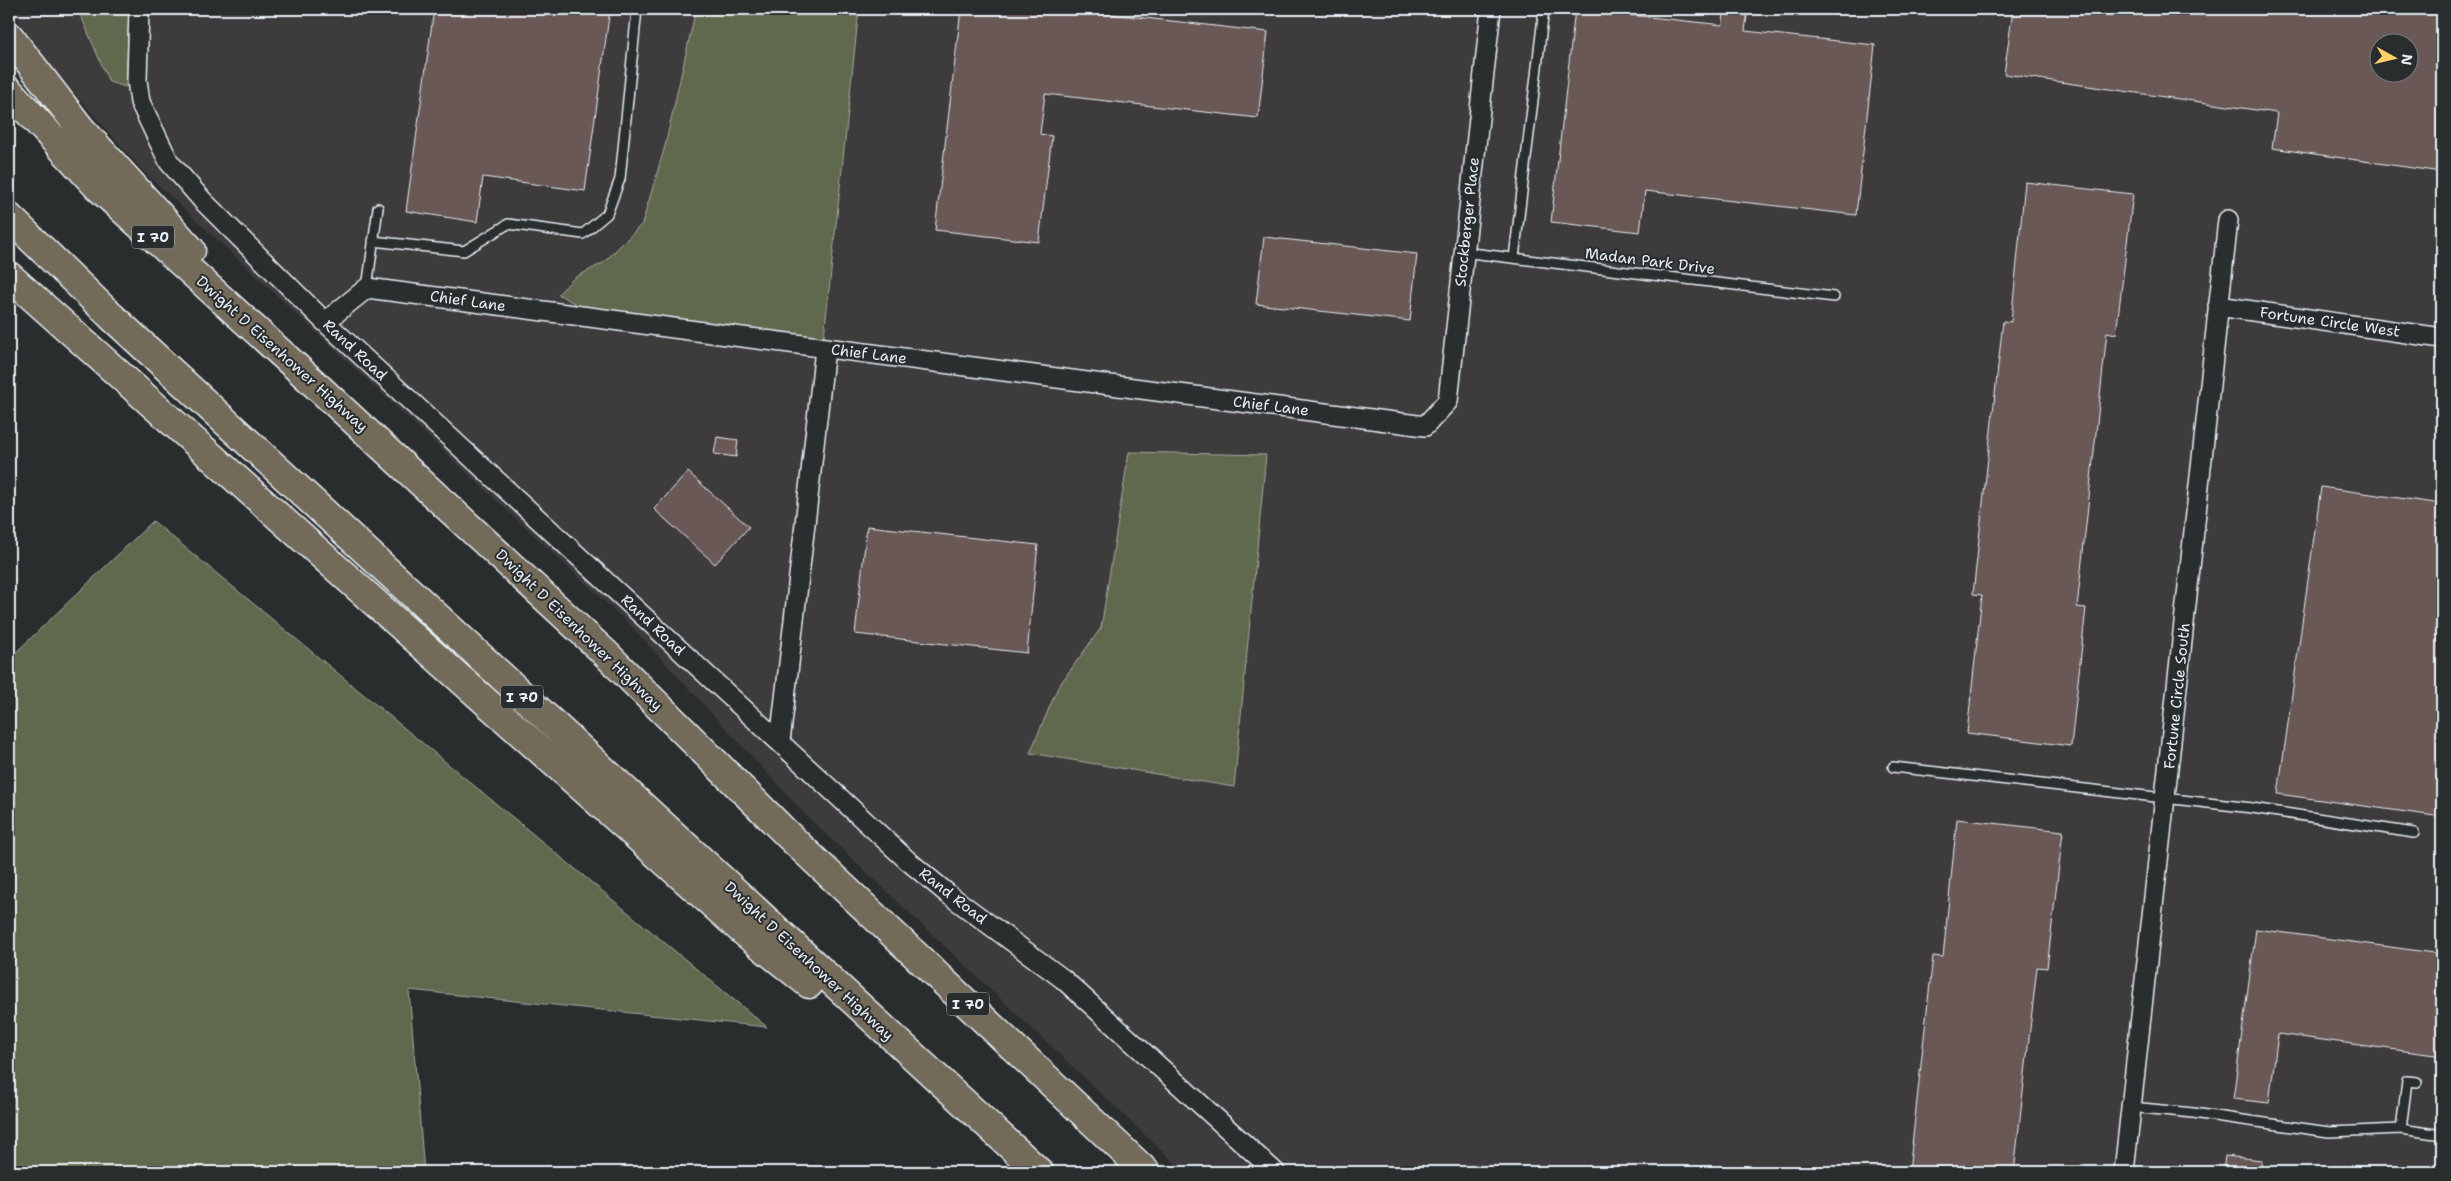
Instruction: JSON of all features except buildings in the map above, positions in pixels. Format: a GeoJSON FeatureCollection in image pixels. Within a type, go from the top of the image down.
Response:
{"type":"FeatureCollection","features":[{"type":"Feature","properties":{"kind":"highway"},"geometry":{"type":"LineString","coordinates":[[9,36],[81,128],[306,374]]}},
{"type":"Feature","properties":{"kind":"highway","name":"Dwight D Eisenhower Highway"},"geometry":{"type":"LineString","coordinates":[[9,92],[97,186],[306,374],[604,652],[790,837],[1146,1172]]}},
{"type":"Feature","properties":{"kind":"highway","name":"Dwight D Eisenhower Highway"},"geometry":{"type":"LineString","coordinates":[[9,217],[111,316],[1039,1172]]}},
{"type":"Feature","properties":{"kind":"highway"},"geometry":{"type":"LineString","coordinates":[[9,276],[744,932],[1010,1147]]}},
{"type":"Feature","properties":{"kind":"street","name":"Rand Road"},"geometry":{"type":"LineString","coordinates":[[139,9],[137,80],[140,102],[169,162],[203,201],[325,322],[941,888],[1063,979],[1275,1172]]}},
{"type":"Feature","properties":{"kind":"street","name":"Stockberger Place"},"geometry":{"type":"LineString","coordinates":[[1425,426],[1448,401],[1462,252],[1491,9]]}},
{"type":"Feature","properties":{"kind":"street","name":"Fortune Circle South"},"geometry":{"type":"LineString","coordinates":[[2124,1172],[2228,220]]}},
{"type":"Feature","properties":{"kind":"street"},"geometry":{"type":"LineString","coordinates":[[325,322],[367,288]]}},
{"type":"Feature","properties":{"kind":"street","name":"Chief Lane"},"geometry":{"type":"LineString","coordinates":[[367,288],[1425,426]]}},
{"type":"Feature","properties":{"kind":"street","name":"Fortune Circle West"},"geometry":{"type":"LineString","coordinates":[[2218,306],[2442,338]]}},
{"type":"Feature","properties":{"kind":"street"},"geometry":{"type":"LineString","coordinates":[[780,742],[825,349]]}},
{"type":"Feature","properties":{"kind":"lane"},"geometry":{"type":"LineString","coordinates":[[373,241],[464,251],[508,224],[583,234],[607,214],[620,179],[637,9]]}},
{"type":"Feature","properties":{"kind":"lane"},"geometry":{"type":"LineString","coordinates":[[1514,258],[1544,9]]}},
{"type":"Feature","properties":{"kind":"lane"},"geometry":{"type":"LineString","coordinates":[[367,288],[378,208]]}},
{"type":"Feature","properties":{"kind":"lane","name":"Madan Park Drive"},"geometry":{"type":"LineString","coordinates":[[1462,252],[1834,297]]}},
{"type":"Feature","properties":{"kind":"lane"},"geometry":{"type":"LineString","coordinates":[[1893,767],[2252,808],[2414,834]]}},
{"type":"Feature","properties":{"kind":"lane"},"geometry":{"type":"LineString","coordinates":[[2400,1129],[2407,1081],[2417,1082]]}},
{"type":"Feature","properties":{"kind":"lane"},"geometry":{"type":"LineString","coordinates":[[2131,1107],[2193,1113],[2329,1132],[2400,1129],[2442,1135]]}},
{"type":"Feature","properties":{"kind":"shaded area"},"geometry":{"type":"Polygon","coordinates":[[[11,9],[2442,9],[2442,1172],[1184,1172],[808,817],[629,624],[142,170],[48,63],[11,9]]]}},
{"type":"Feature","properties":{"kind":"green space"},"geometry":{"type":"Polygon","coordinates":[[[78,9],[129,9],[126,87],[109,82],[78,9]]]}},
{"type":"Feature","properties":{"kind":"green space"},"geometry":{"type":"Polygon","coordinates":[[[696,9],[859,9],[824,337],[790,340],[579,306],[558,294],[574,278],[603,263],[642,224],[665,146],[696,9]]]}},
{"type":"Feature","properties":{"kind":"green space"},"geometry":{"type":"Polygon","coordinates":[[[1129,452],[1266,455],[1234,787],[1030,753],[1058,687],[1101,628],[1129,452]]]}},
{"type":"Feature","properties":{"kind":"green space"},"geometry":{"type":"Polygon","coordinates":[[[153,521],[767,1027],[409,990],[424,1172],[9,1172],[9,659],[153,521]]]}}]}
